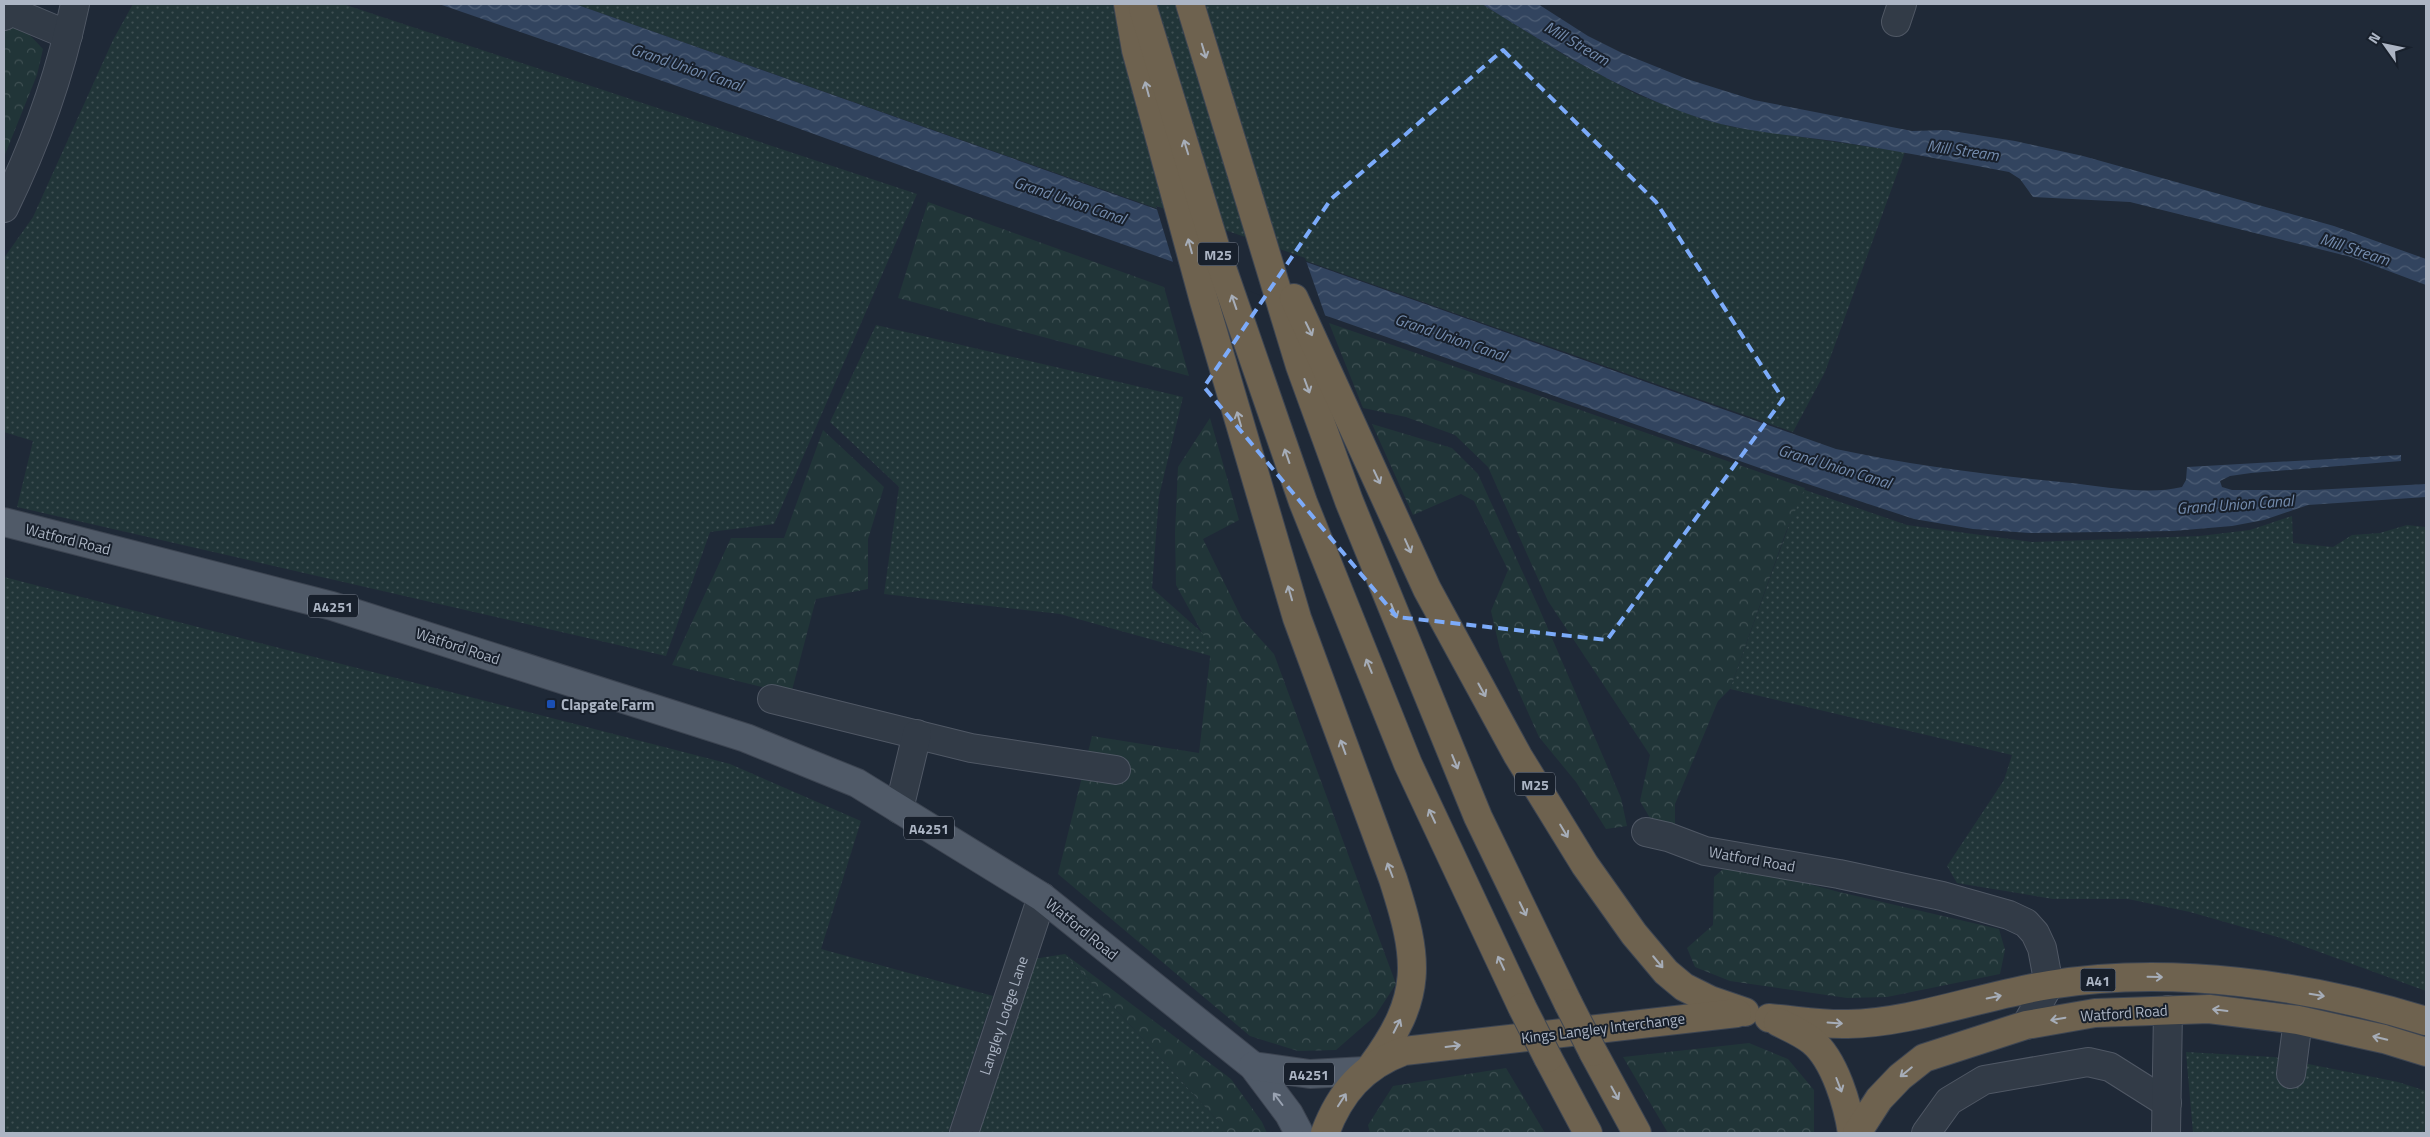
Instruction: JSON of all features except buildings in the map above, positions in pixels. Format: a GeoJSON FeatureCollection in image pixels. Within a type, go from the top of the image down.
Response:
{"type":"FeatureCollection","features":[{"type":"Feature","properties":{"kind":"highway","name":"M25"},"geometry":{"type":"LineString","coordinates":[[1128,4],[1136,50],[1204,301],[1297,618],[1393,879],[1406,920],[1413,955],[1412,984],[1405,1009],[1386,1046],[1368,1069]]}},
{"type":"Feature","properties":{"kind":"highway","name":"M25"},"geometry":{"type":"LineString","coordinates":[[1142,4],[1219,259],[1303,502],[1408,764],[1522,1007],[1588,1133]]}},
{"type":"Feature","properties":{"kind":"highway","name":"M25"},"geometry":{"type":"LineString","coordinates":[[1190,4],[1300,366],[1350,501],[1478,817],[1568,1003],[1637,1133]]}},
{"type":"Feature","properties":{"kind":"highway","name":"M25"},"geometry":{"type":"LineString","coordinates":[[1257,222],[1316,344],[1427,589],[1518,756],[1585,865],[1634,934],[1666,972],[1684,987],[1710,1000],[1757,1015]]}},
{"type":"Feature","properties":{"kind":"highway","name":"A41"},"geometry":{"type":"LineString","coordinates":[[1757,1015],[1848,1024],[1895,1018],[2049,985],[2156,976],[2237,983],[2347,999],[2426,1021]]}},
{"type":"Feature","properties":{"kind":"highway","name":"Watford Road"},"geometry":{"type":"LineString","coordinates":[[1858,1133],[1879,1099],[1900,1076],[1924,1058],[2026,1025],[2096,1013],[2209,1009],[2298,1020],[2384,1039],[2426,1052]]}},
{"type":"Feature","properties":{"kind":"highway","name":"Kings Langley Interchange"},"geometry":{"type":"LineString","coordinates":[[1325,1133],[1331,1117],[1344,1095],[1368,1069],[1404,1051],[1757,1015]]}},
{"type":"Feature","properties":{"kind":"highway"},"geometry":{"type":"LineString","coordinates":[[1757,1015],[1793,1029],[1814,1042],[1836,1076],[1850,1114],[1852,1133]]}},
{"type":"Feature","properties":{"kind":"main road","name":"Watford Road"},"geometry":{"type":"LineString","coordinates":[[4,522],[332,606],[746,738],[857,783],[1042,897],[1253,1066],[1289,1114],[1299,1133]]}},
{"type":"Feature","properties":{"kind":"main road","name":"A4251"},"geometry":{"type":"LineString","coordinates":[[1253,1066],[1310,1074],[1368,1069]]}},
{"type":"Feature","properties":{"kind":"street"},"geometry":{"type":"LineString","coordinates":[[4,208],[45,115],[75,4]]}},
{"type":"Feature","properties":{"kind":"street"},"geometry":{"type":"LineString","coordinates":[[68,35],[86,4]]}},
{"type":"Feature","properties":{"kind":"street"},"geometry":{"type":"LineString","coordinates":[[5,10],[68,35]]}},
{"type":"Feature","properties":{"kind":"street"},"geometry":{"type":"LineString","coordinates":[[772,699],[971,748],[1116,770]]}},
{"type":"Feature","properties":{"kind":"street"},"geometry":{"type":"LineString","coordinates":[[899,810],[917,734]]}},
{"type":"Feature","properties":{"kind":"street","name":"Watford Road"},"geometry":{"type":"LineString","coordinates":[[1646,832],[1668,837],[1705,851],[1839,874],[1942,896],[2009,915],[2026,923],[2035,933],[2042,948],[2049,985]]}},
{"type":"Feature","properties":{"kind":"street","name":"Langley Lodge Lane"},"geometry":{"type":"LineString","coordinates":[[964,1133],[1042,897]]}},
{"type":"Feature","properties":{"kind":"street"},"geometry":{"type":"LineString","coordinates":[[2026,1025],[2049,985]]}},
{"type":"Feature","properties":{"kind":"street"},"geometry":{"type":"LineString","coordinates":[[2166,1133],[2168,1010]]}},
{"type":"Feature","properties":{"kind":"street"},"geometry":{"type":"LineString","coordinates":[[2291,1074],[2298,1020]]}},
{"type":"Feature","properties":{"kind":"street"},"geometry":{"type":"LineString","coordinates":[[1926,1133],[1949,1101],[1984,1080],[2088,1062],[2110,1067],[2167,1103]]}},
{"type":"Feature","properties":{"kind":"highlighted area"},"geometry":{"type":"Polygon","coordinates":[[[1503,50],[1656,202],[1783,399],[1607,640],[1397,617],[1204,387],[1331,199],[1503,50]]]}},
{"type":"Feature","properties":{"kind":"green space"},"geometry":{"type":"Polygon","coordinates":[[[133,4],[343,4],[917,194],[774,524],[710,532],[666,656],[17,507],[33,441],[4,432],[4,258],[33,217],[113,40],[133,4]]]}},
{"type":"Feature","properties":{"kind":"green space"},"geometry":{"type":"Polygon","coordinates":[[[575,4],[1482,4],[1564,55],[1636,94],[1702,119],[1733,127],[1905,152],[1825,372],[1793,432],[575,4]]]}},
{"type":"Feature","properties":{"kind":"green space"},"geometry":{"type":"Polygon","coordinates":[[[5,27],[24,29],[43,49],[37,75],[4,157],[5,27]]]}},
{"type":"Feature","properties":{"kind":"green space"},"geometry":{"type":"Polygon","coordinates":[[[928,202],[1164,287],[1189,376],[898,298],[928,202]]]}},
{"type":"Feature","properties":{"kind":"green space"},"geometry":{"type":"Polygon","coordinates":[[[1329,323],[1805,488],[1786,532],[1730,689],[1718,701],[1675,804],[1675,832],[1654,825],[1640,801],[1650,755],[1548,601],[1488,467],[1455,435],[1406,417],[1363,408],[1329,323]]]}},
{"type":"Feature","properties":{"kind":"green space"},"geometry":{"type":"Polygon","coordinates":[[[876,325],[1183,397],[1159,496],[1152,588],[1236,663],[1060,614],[884,594],[899,487],[830,422],[876,325]]]}},
{"type":"Feature","properties":{"kind":"green space"},"geometry":{"type":"Polygon","coordinates":[[[1210,418],[1239,520],[1203,539],[1242,619],[1274,654],[1396,984],[1375,1016],[1336,1050],[1298,1051],[1250,1036],[1058,874],[1092,736],[1199,753],[1211,649],[1176,585],[1175,533],[1178,467],[1210,418]]]}},
{"type":"Feature","properties":{"kind":"green space"},"geometry":{"type":"Polygon","coordinates":[[[1372,424],[1452,448],[1478,474],[1539,608],[1621,798],[1627,826],[1606,829],[1576,782],[1539,737],[1500,650],[1491,611],[1508,570],[1474,501],[1461,494],[1413,515],[1372,424]]]}},
{"type":"Feature","properties":{"kind":"green space"},"geometry":{"type":"Polygon","coordinates":[[[823,430],[884,487],[868,539],[868,589],[816,599],[791,694],[672,665],[731,538],[784,538],[823,430]]]}},
{"type":"Feature","properties":{"kind":"green space"},"geometry":{"type":"Polygon","coordinates":[[[1802,489],[1907,525],[2032,542],[2200,536],[2250,530],[2292,516],[2293,543],[2333,547],[2352,535],[2380,533],[2407,525],[2426,527],[2426,991],[2281,938],[2190,912],[2128,899],[2053,899],[1957,883],[1947,866],[2004,780],[2012,755],[1730,689],[1802,489]]]}},
{"type":"Feature","properties":{"kind":"green space"},"geometry":{"type":"Polygon","coordinates":[[[4,577],[730,764],[861,821],[821,949],[993,996],[948,1133],[4,1133],[4,577]]]}},
{"type":"Feature","properties":{"kind":"green space"},"geometry":{"type":"Polygon","coordinates":[[[1730,863],[1839,892],[1999,929],[2005,950],[2000,974],[1887,997],[1847,998],[1730,981],[1695,967],[1687,948],[1713,925],[1714,877],[1730,863]]]}},
{"type":"Feature","properties":{"kind":"green space"},"geometry":{"type":"Polygon","coordinates":[[[1065,954],[1219,1122],[1219,1133],[975,1133],[1033,959],[1065,954]]]}},
{"type":"Feature","properties":{"kind":"green space"},"geometry":{"type":"Polygon","coordinates":[[[1065,954],[1231,1079],[1262,1122],[1267,1133],[1219,1133],[1219,1122],[1065,954]]]}},
{"type":"Feature","properties":{"kind":"green space"},"geometry":{"type":"Polygon","coordinates":[[[1749,1043],[1788,1059],[1814,1090],[1814,1133],[1668,1133],[1623,1057],[1749,1043]]]}},
{"type":"Feature","properties":{"kind":"green space"},"geometry":{"type":"Polygon","coordinates":[[[2186,1052],[2274,1057],[2398,1082],[2426,1091],[2426,1133],[2193,1133],[2186,1052]]]}},
{"type":"Feature","properties":{"kind":"green space"},"geometry":{"type":"Polygon","coordinates":[[[1506,1068],[1545,1133],[1370,1133],[1368,1125],[1393,1086],[1506,1068]]]}},
{"type":"Feature","properties":{"kind":"water","name":"Grand Union Canal"},"geometry":{"type":"Polygon","coordinates":[[[439,4],[575,4],[1836,449],[1895,460],[2012,477],[2141,490],[2182,487],[2186,480],[2187,467],[2401,455],[2401,461],[2251,473],[2230,476],[2220,481],[2222,487],[2232,490],[2313,490],[2426,484],[2426,497],[2308,505],[2264,520],[2232,526],[2173,531],[2030,533],[1973,529],[1914,519],[1771,472],[960,187],[767,117],[439,4]]]}},
{"type":"Feature","properties":{"kind":"water","name":"Mill Stream"},"geometry":{"type":"Polygon","coordinates":[[[1482,4],[1538,4],[1588,36],[1622,53],[1687,79],[1754,100],[1912,131],[1946,130],[2015,141],[2083,156],[2334,226],[2426,259],[2426,285],[2351,257],[2130,202],[2033,197],[2020,179],[2009,172],[1856,144],[1751,130],[1703,119],[1645,97],[1589,69],[1482,4]]]}},
{"type":"Feature","properties":{"kind":"pier"},"geometry":{"type":"Polygon","coordinates":[[[1156,206],[1305,258],[1326,318],[1174,265],[1156,206]]]}},
{"type":"Feature","properties":{"kind":"place","name":"Clapgate Farm"},"geometry":{"type":"Point","coordinates":[551,704]}}]}
